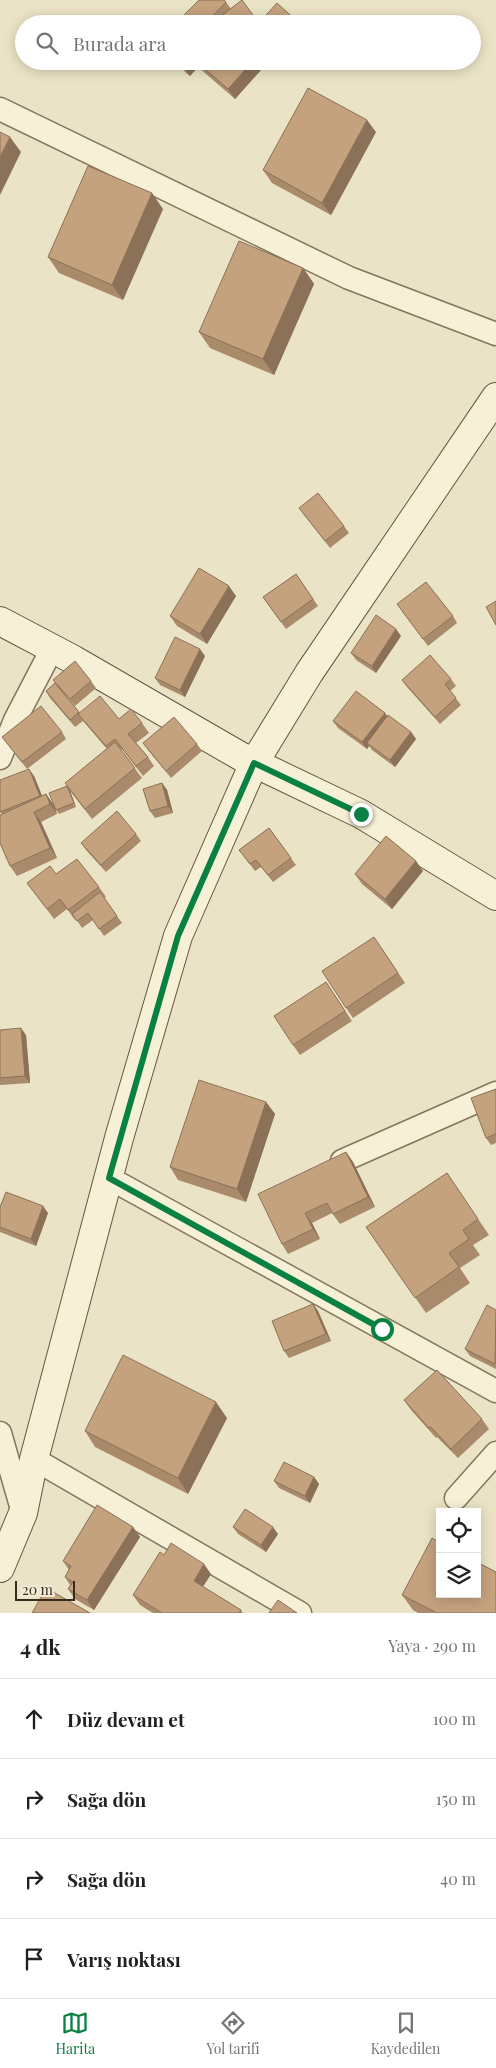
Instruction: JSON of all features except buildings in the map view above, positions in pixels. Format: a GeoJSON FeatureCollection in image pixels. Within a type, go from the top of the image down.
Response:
{"type":"FeatureCollection","features":[{"type":"Feature","properties":{"kind":"main road"},"geometry":{"type":"LineString","coordinates":[[0,1568],[23,1513],[34,1459],[109,1178],[178,936],[254,763],[309,673],[496,397]]}},
{"type":"Feature","properties":{"kind":"main road"},"geometry":{"type":"LineString","coordinates":[[0,621],[254,763],[361,814],[496,896]]}},
{"type":"Feature","properties":{"kind":"street"},"geometry":{"type":"LineString","coordinates":[[0,109],[350,278],[496,334]]}},
{"type":"Feature","properties":{"kind":"street"},"geometry":{"type":"LineString","coordinates":[[0,758],[15,720],[52,649]]}},
{"type":"Feature","properties":{"kind":"street"},"geometry":{"type":"LineString","coordinates":[[342,1161],[496,1093]]}},
{"type":"Feature","properties":{"kind":"street"},"geometry":{"type":"LineString","coordinates":[[109,1178],[496,1391]]}},
{"type":"Feature","properties":{"kind":"street"},"geometry":{"type":"LineString","coordinates":[[0,1434],[23,1513]]}},
{"type":"Feature","properties":{"kind":"street"},"geometry":{"type":"LineString","coordinates":[[456,1498],[496,1454]]}},
{"type":"Feature","properties":{"kind":"street"},"geometry":{"type":"LineString","coordinates":[[34,1459],[300,1613]]}},
{"type":"Feature","properties":{"kind":"route"},"geometry":{"type":"LineString","coordinates":[[361,814],[254,763],[178,936],[109,1178],[382,1329]]}}]}
